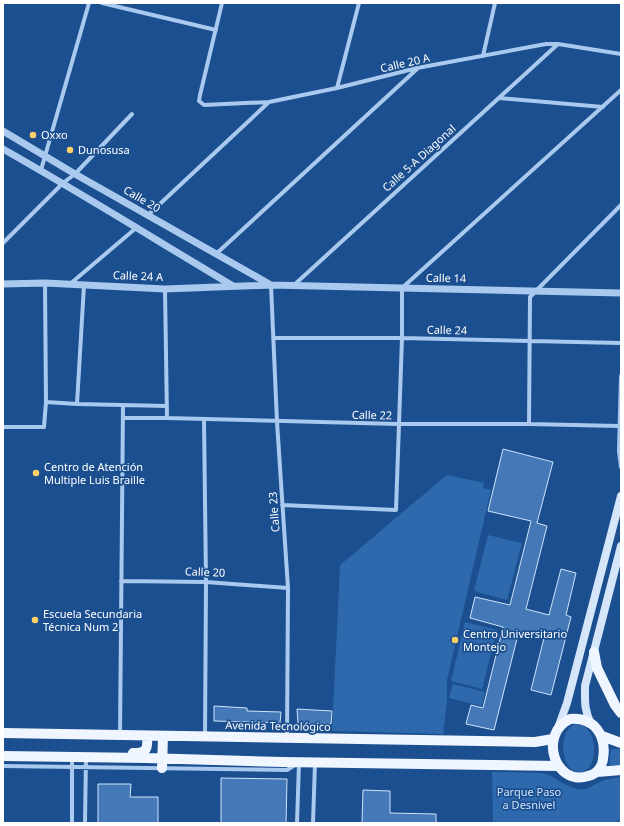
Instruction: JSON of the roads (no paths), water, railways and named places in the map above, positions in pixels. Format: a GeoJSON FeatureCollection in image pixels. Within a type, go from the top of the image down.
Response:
{"type":"FeatureCollection","features":[{"type":"Feature","properties":{"kind":"main road"},"geometry":{"type":"LineString","coordinates":[[621,496],[567,704],[553,739],[554,755],[558,766],[571,777],[578,778],[592,775],[597,772],[621,770]]}},
{"type":"Feature","properties":{"kind":"main road"},"geometry":{"type":"LineString","coordinates":[[591,724],[584,705],[585,686],[621,546]]}},
{"type":"Feature","properties":{"kind":"main road"},"geometry":{"type":"LineString","coordinates":[[594,652],[597,668],[615,705],[621,713]]}},
{"type":"Feature","properties":{"kind":"main road"},"geometry":{"type":"LineString","coordinates":[[558,728],[570,719],[587,721],[602,736],[621,743]]}},
{"type":"Feature","properties":{"kind":"main road","name":"Avenida Tecnológico"},"geometry":{"type":"LineString","coordinates":[[3,733],[535,742],[553,739]]}},
{"type":"Feature","properties":{"kind":"main road"},"geometry":{"type":"LineString","coordinates":[[112,758],[123,753],[144,752],[147,748],[147,736]]}},
{"type":"Feature","properties":{"kind":"main road"},"geometry":{"type":"LineString","coordinates":[[162,763],[163,736]]}},
{"type":"Feature","properties":{"kind":"main road"},"geometry":{"type":"LineString","coordinates":[[597,772],[601,766],[604,756],[602,736]]}},
{"type":"Feature","properties":{"kind":"main road"},"geometry":{"type":"LineString","coordinates":[[3,756],[72,762],[86,762],[112,758],[162,763],[315,762],[558,766]]}},
{"type":"Feature","properties":{"kind":"street"},"geometry":{"type":"LineString","coordinates":[[41,170],[89,3]]}},
{"type":"Feature","properties":{"kind":"street"},"geometry":{"type":"LineString","coordinates":[[102,3],[216,30],[222,3]]}},
{"type":"Feature","properties":{"kind":"street"},"geometry":{"type":"LineString","coordinates":[[337,88],[359,3]]}},
{"type":"Feature","properties":{"kind":"street"},"geometry":{"type":"LineString","coordinates":[[483,56],[495,3]]}},
{"type":"Feature","properties":{"kind":"street","name":"Calle 20 A"},"geometry":{"type":"LineString","coordinates":[[216,30],[200,95],[200,102],[204,105],[269,102],[337,88],[418,68],[546,44],[558,44],[621,54]]}},
{"type":"Feature","properties":{"kind":"street","name":"Calle 5-A Diagonal"},"geometry":{"type":"LineString","coordinates":[[292,286],[558,44]]}},
{"type":"Feature","properties":{"kind":"street"},"geometry":{"type":"LineString","coordinates":[[216,254],[418,68]]}},
{"type":"Feature","properties":{"kind":"street"},"geometry":{"type":"LineString","coordinates":[[282,505],[396,510],[402,338],[402,288],[621,90]]}},
{"type":"Feature","properties":{"kind":"street"},"geometry":{"type":"LineString","coordinates":[[499,98],[603,107]]}},
{"type":"Feature","properties":{"kind":"street"},"geometry":{"type":"LineString","coordinates":[[148,216],[269,102]]}},
{"type":"Feature","properties":{"kind":"street"},"geometry":{"type":"LineString","coordinates":[[3,243],[63,183],[75,174],[132,114]]}},
{"type":"Feature","properties":{"kind":"street","name":"Calle 20"},"geometry":{"type":"LineString","coordinates":[[3,131],[148,216],[271,285]]}},
{"type":"Feature","properties":{"kind":"street"},"geometry":{"type":"LineString","coordinates":[[3,149],[63,183],[234,286]]}},
{"type":"Feature","properties":{"kind":"street"},"geometry":{"type":"LineString","coordinates":[[529,424],[530,297],[621,205]]}},
{"type":"Feature","properties":{"kind":"street"},"geometry":{"type":"LineString","coordinates":[[70,284],[136,228]]}},
{"type":"Feature","properties":{"kind":"street"},"geometry":{"type":"LineString","coordinates":[[3,426],[44,427],[46,402],[45,283]]}},
{"type":"Feature","properties":{"kind":"street","name":"Calle 24 A"},"geometry":{"type":"LineString","coordinates":[[3,284],[45,283],[165,288],[271,285]]}},
{"type":"Feature","properties":{"kind":"street"},"geometry":{"type":"LineString","coordinates":[[77,404],[84,285]]}},
{"type":"Feature","properties":{"kind":"street","name":"Calle 14"},"geometry":{"type":"LineString","coordinates":[[271,285],[621,293]]}},
{"type":"Feature","properties":{"kind":"street","name":"Calle 23"},"geometry":{"type":"LineString","coordinates":[[271,285],[277,422],[288,588],[287,738]]}},
{"type":"Feature","properties":{"kind":"street"},"geometry":{"type":"LineString","coordinates":[[165,288],[167,418]]}},
{"type":"Feature","properties":{"kind":"street","name":"Calle 24"},"geometry":{"type":"LineString","coordinates":[[273,338],[402,338],[621,343]]}},
{"type":"Feature","properties":{"kind":"street"},"geometry":{"type":"LineString","coordinates":[[621,376],[619,426],[619,452],[621,467]]}},
{"type":"Feature","properties":{"kind":"street"},"geometry":{"type":"LineString","coordinates":[[46,402],[167,406]]}},
{"type":"Feature","properties":{"kind":"street"},"geometry":{"type":"LineString","coordinates":[[120,735],[123,405]]}},
{"type":"Feature","properties":{"kind":"street","name":"Calle 22"},"geometry":{"type":"LineString","coordinates":[[123,418],[398,424],[619,426]]}},
{"type":"Feature","properties":{"kind":"street"},"geometry":{"type":"LineString","coordinates":[[204,419],[206,582],[204,737]]}},
{"type":"Feature","properties":{"kind":"street","name":"Calle 20"},"geometry":{"type":"LineString","coordinates":[[121,581],[206,582],[288,588]]}},
{"type":"Feature","properties":{"kind":"street"},"geometry":{"type":"LineString","coordinates":[[3,766],[72,762],[72,823]]}},
{"type":"Feature","properties":{"kind":"street"},"geometry":{"type":"LineString","coordinates":[[86,823],[86,762],[162,763]]}},
{"type":"Feature","properties":{"kind":"street"},"geometry":{"type":"LineString","coordinates":[[297,823],[299,762]]}},
{"type":"Feature","properties":{"kind":"street"},"geometry":{"type":"LineString","coordinates":[[313,823],[315,762]]}},
{"type":"Feature","properties":{"kind":"place","name":"Oxxo"},"geometry":{"type":"Point","coordinates":[33,135]}},
{"type":"Feature","properties":{"kind":"place","name":"Dunosusa"},"geometry":{"type":"Point","coordinates":[70,150]}},
{"type":"Feature","properties":{"kind":"place","name":"Centro de Atención Multiple Luis Braille"},"geometry":{"type":"Point","coordinates":[36,473]}},
{"type":"Feature","properties":{"kind":"place","name":"Escuela Secundaria Técnica Num 2"},"geometry":{"type":"Point","coordinates":[35,620]}},
{"type":"Feature","properties":{"kind":"place","name":"Centro Universitario Montejo"},"geometry":{"type":"Point","coordinates":[455,640]}},
{"type":"Feature","properties":{"kind":"park label","name":"Parque Paso a Desnivel"},"geometry":{"type":"Point","coordinates":[529,798]}}]}
